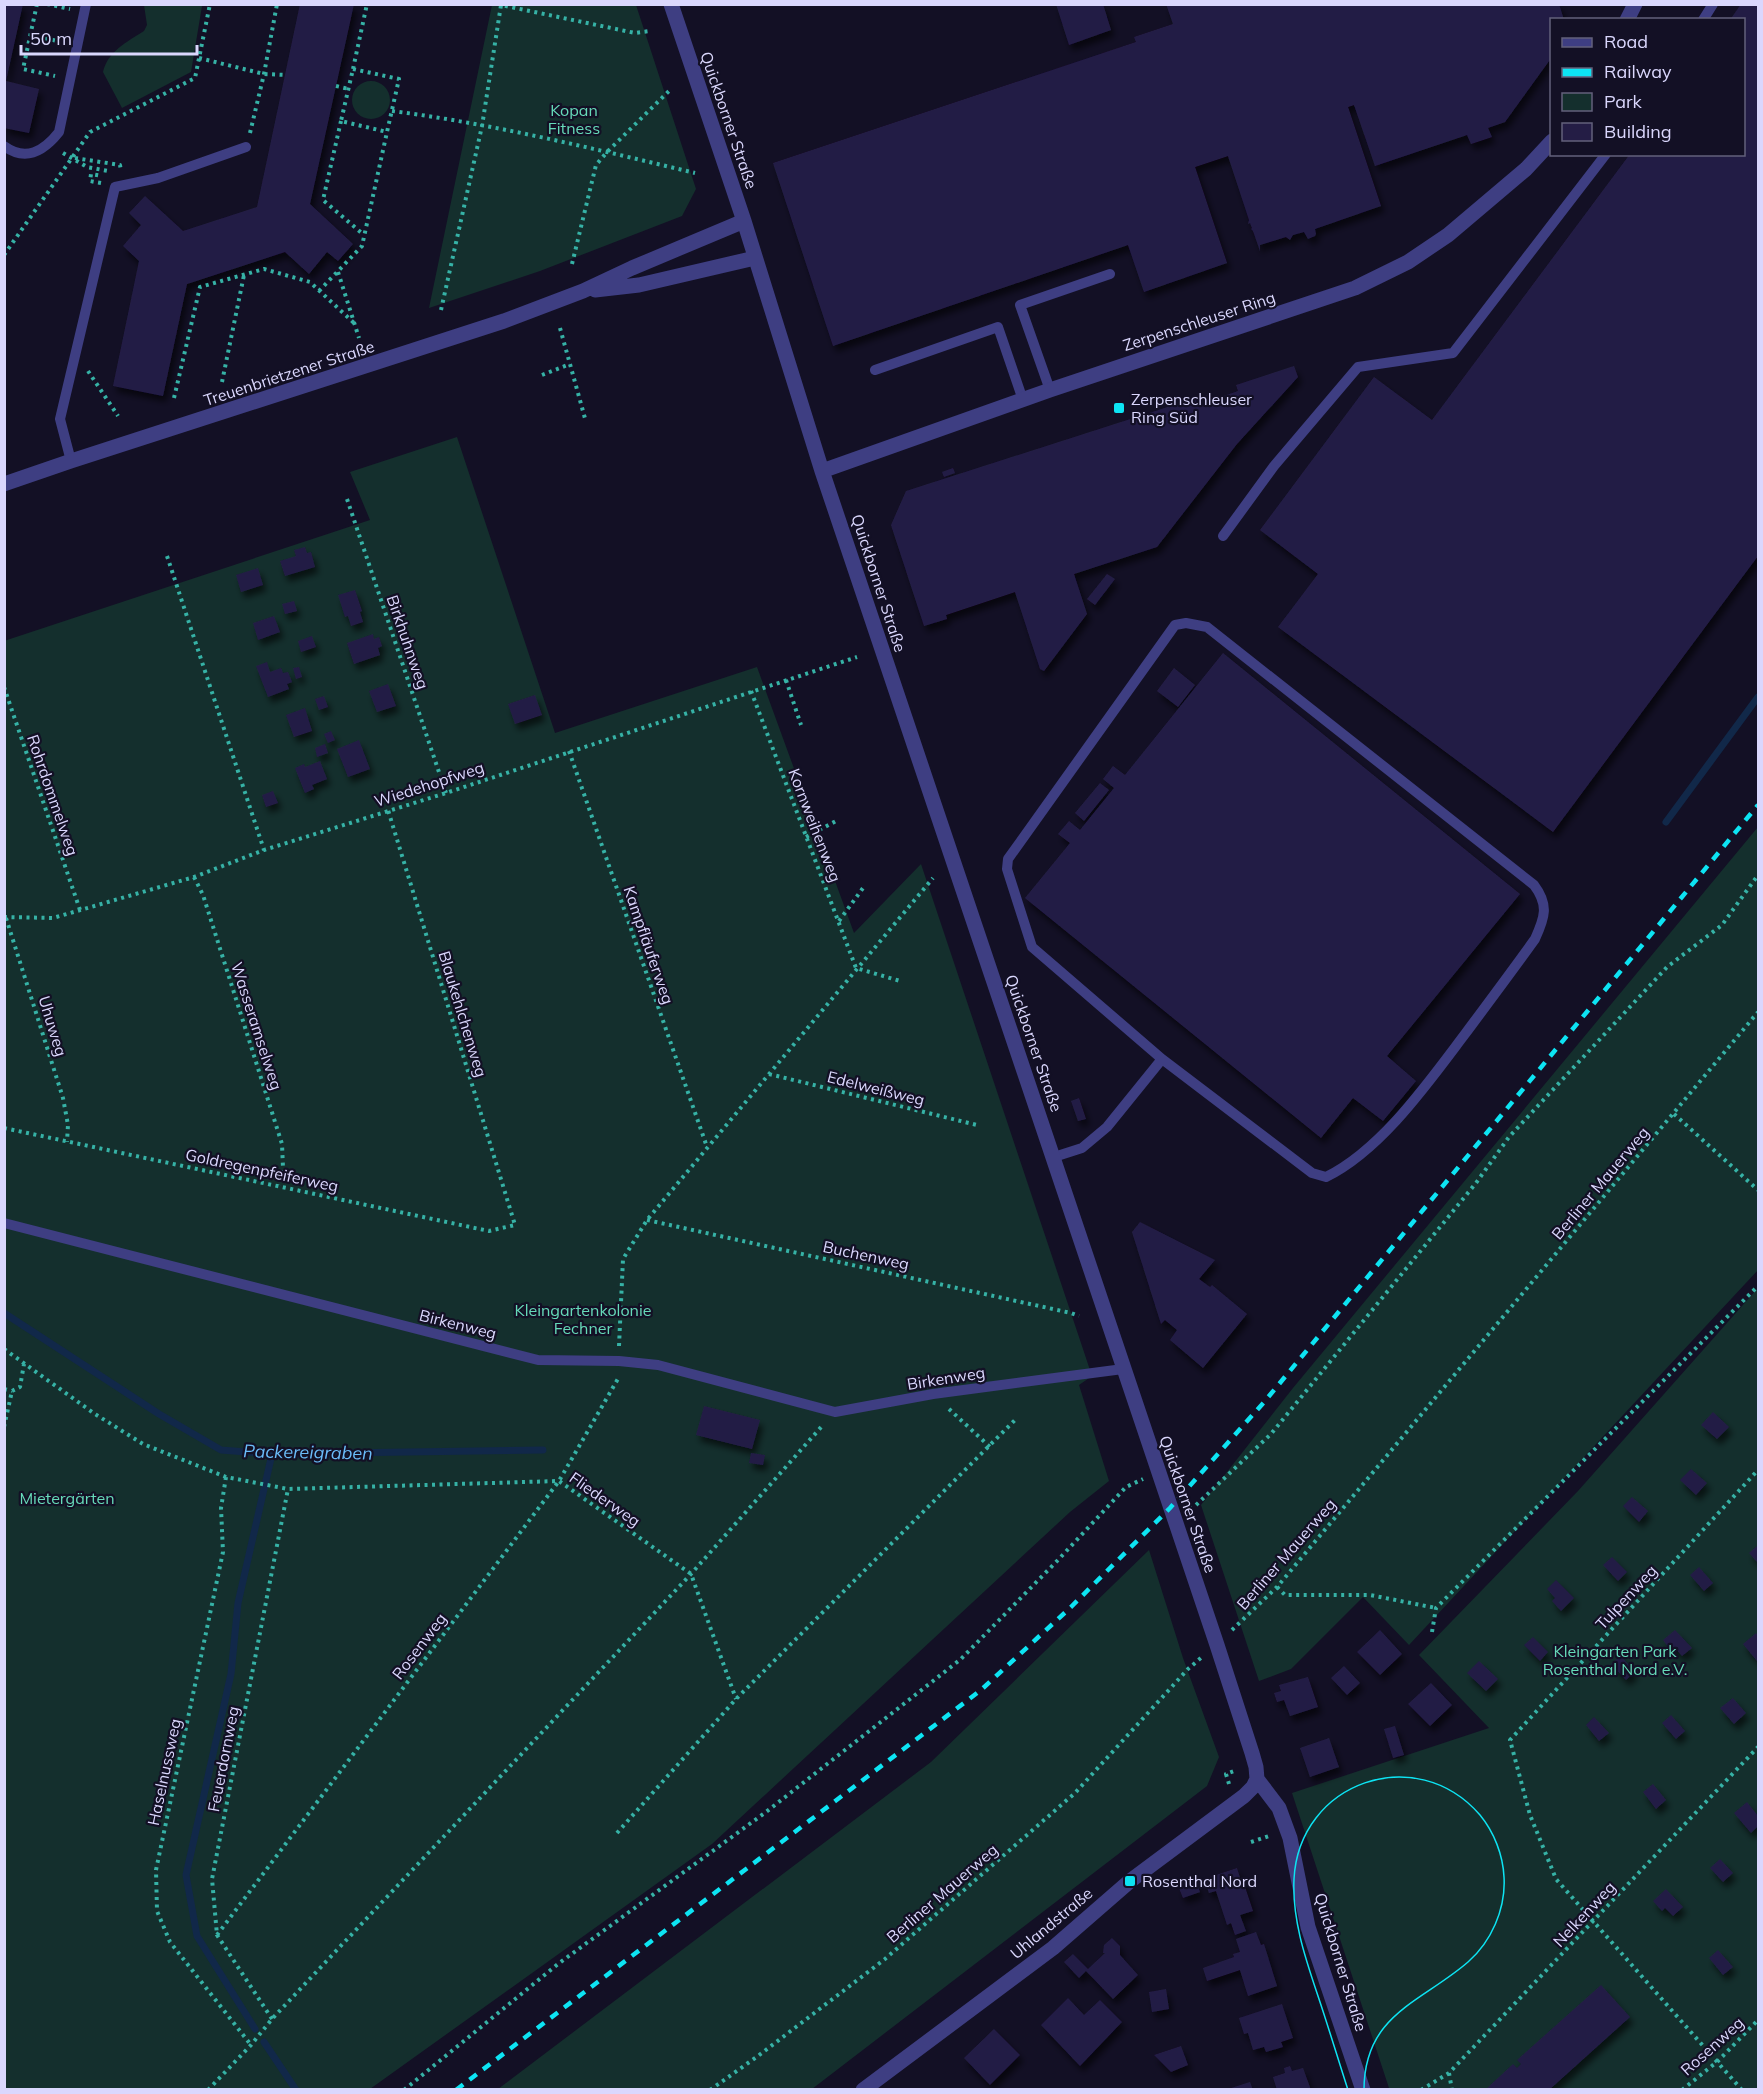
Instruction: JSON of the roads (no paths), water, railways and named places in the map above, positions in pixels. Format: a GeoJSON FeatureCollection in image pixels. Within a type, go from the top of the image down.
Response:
{"type":"FeatureCollection","features":[{"type":"Feature","properties":{"kind":"street","name":"Quickborner Straße"},"geometry":{"type":"LineString","coordinates":[[671,4],[744,221],[822,471],[1217,1645],[1255,1762],[1257,1779],[1279,1808],[1290,1838],[1308,1927],[1363,2090]]}},
{"type":"Feature","properties":{"kind":"street"},"geometry":{"type":"LineString","coordinates":[[1629,18],[1635,4]]}},
{"type":"Feature","properties":{"kind":"street","name":"Zerpenschleuser Ring"},"geometry":{"type":"LineString","coordinates":[[822,471],[1050,390],[1355,288],[1408,262],[1448,235],[1526,169],[1550,142]]}},
{"type":"Feature","properties":{"kind":"street","name":"Treuenbrietzener Straße"},"geometry":{"type":"LineString","coordinates":[[4,484],[504,321],[583,291],[744,221]]}},
{"type":"Feature","properties":{"kind":"street","name":"Treuenbrietzener Straße"},"geometry":{"type":"LineString","coordinates":[[583,291],[639,285],[755,258]]}},
{"type":"Feature","properties":{"kind":"street","name":"Uhlandstraße"},"geometry":{"type":"LineString","coordinates":[[863,2090],[1053,1948],[1130,1881],[1244,1796],[1257,1779]]}},
{"type":"Feature","properties":{"kind":"lane"},"geometry":{"type":"LineString","coordinates":[[4,146],[15,153],[34,153],[50,144],[59,132],[86,4]]}},
{"type":"Feature","properties":{"kind":"lane"},"geometry":{"type":"LineString","coordinates":[[1704,18],[1713,4]]}},
{"type":"Feature","properties":{"kind":"lane"},"geometry":{"type":"LineString","coordinates":[[70,461],[60,419],[115,187],[158,178],[246,147]]}},
{"type":"Feature","properties":{"kind":"lane"},"geometry":{"type":"LineString","coordinates":[[1223,536],[1274,466],[1358,367],[1453,353],[1604,156]]}},
{"type":"Feature","properties":{"kind":"lane"},"geometry":{"type":"LineString","coordinates":[[1050,390],[1020,305],[1110,274]]}},
{"type":"Feature","properties":{"kind":"lane"},"geometry":{"type":"LineString","coordinates":[[875,370],[998,327],[1023,400]]}},
{"type":"Feature","properties":{"kind":"lane"},"geometry":{"type":"LineString","coordinates":[[1186,623],[1207,627],[1534,885],[1542,896],[1545,918],[1535,939],[1434,1077],[1389,1129],[1342,1169],[1326,1177],[1312,1173],[1162,1059],[1032,947],[1007,869],[1008,859],[1175,625],[1186,623]]}},
{"type":"Feature","properties":{"kind":"lane"},"geometry":{"type":"LineString","coordinates":[[1054,1157],[1082,1148],[1107,1127],[1162,1059]]}},
{"type":"Feature","properties":{"kind":"lane","name":"Birkenweg"},"geometry":{"type":"LineString","coordinates":[[4,1223],[538,1360],[619,1361],[658,1365],[835,1412],[933,1394],[1123,1369]]}},
{"type":"Feature","properties":{"kind":"waterway"},"geometry":{"type":"LineString","coordinates":[[1666,822],[1758,697]]}},
{"type":"Feature","properties":{"kind":"waterway","name":"Packereigraben"},"geometry":{"type":"LineString","coordinates":[[4,1313],[159,1414],[221,1450],[272,1454],[543,1450]]}},
{"type":"Feature","properties":{"kind":"waterway"},"geometry":{"type":"LineString","coordinates":[[255,2029],[197,1936],[186,1875],[231,1674],[238,1603],[272,1454]]}},
{"type":"Feature","properties":{"kind":"waterway"},"geometry":{"type":"LineString","coordinates":[[264,2042],[296,2090]]}},
{"type":"Feature","properties":{"kind":"tram line"},"geometry":{"type":"LineString","coordinates":[[1348,2090],[1309,1970],[1295,1910],[1294,1879],[1301,1845],[1316,1818],[1338,1797],[1365,1783],[1394,1777],[1425,1780],[1454,1793],[1480,1815],[1493,1836],[1500,1852],[1504,1877],[1500,1913],[1484,1945],[1468,1962],[1399,2012],[1385,2027],[1374,2044],[1367,2064],[1364,2090]]}},
{"type":"Feature","properties":{"kind":"railway"},"geometry":{"type":"LineString","coordinates":[[456,2090],[981,1690],[1071,1607],[1170,1508],[1265,1401],[1758,805]]}},
{"type":"Feature","properties":{"kind":"place","name":"Zerpenschleuser Ring Süd"},"geometry":{"type":"Point","coordinates":[1119,408]}},
{"type":"Feature","properties":{"kind":"place","name":"Rosenthal Nord"},"geometry":{"type":"Point","coordinates":[1130,1881]}},
{"type":"Feature","properties":{"kind":"park label","name":"Kopan Fitness"},"geometry":{"type":"Point","coordinates":[574,119]}},
{"type":"Feature","properties":{"kind":"park label","name":"Kleingartenkolonie Fechner"},"geometry":{"type":"Point","coordinates":[583,1319]}},
{"type":"Feature","properties":{"kind":"park label","name":"Mietergärten"},"geometry":{"type":"Point","coordinates":[67,1498]}},
{"type":"Feature","properties":{"kind":"park label","name":"Kleingarten Park Rosenthal Nord e.V."},"geometry":{"type":"Point","coordinates":[1615,1660]}}]}
